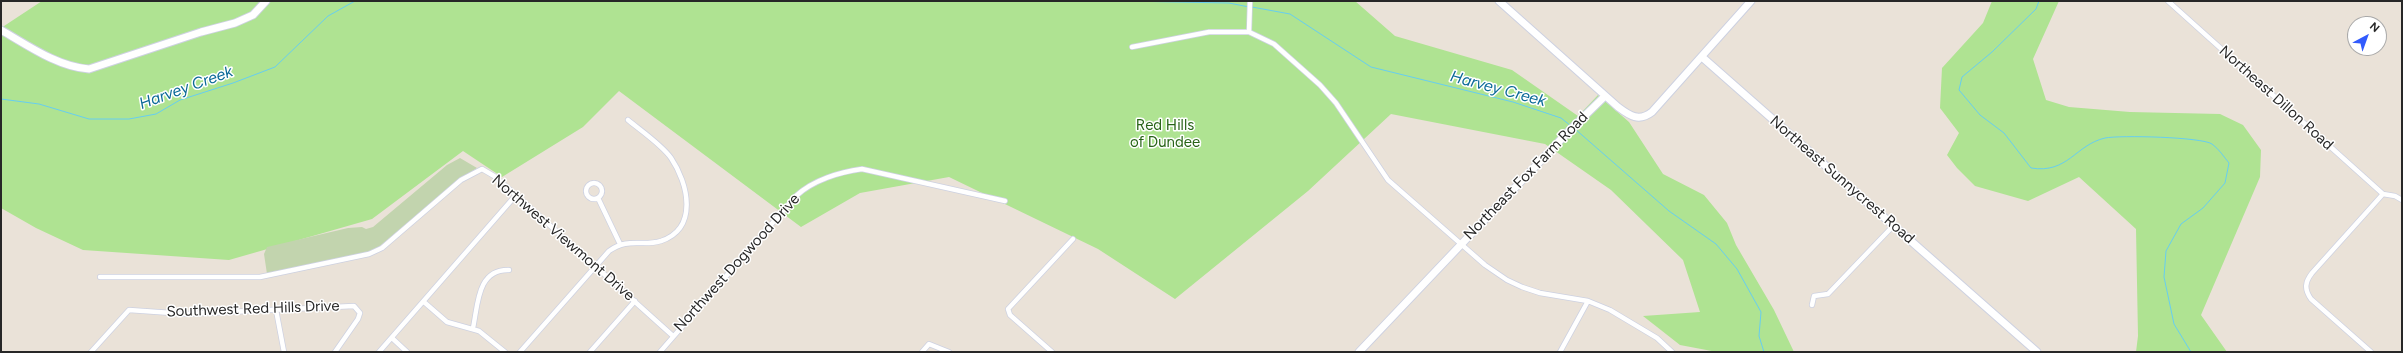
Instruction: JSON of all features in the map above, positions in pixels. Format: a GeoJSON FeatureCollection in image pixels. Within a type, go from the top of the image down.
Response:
{"type":"FeatureCollection","features":[{"type":"Feature","properties":{"kind":"street"},"geometry":{"type":"LineString","coordinates":[[1,30],[55,59],[80,68],[89,69],[201,32],[235,23],[253,15],[266,1]]}},
{"type":"Feature","properties":{"kind":"street"},"geometry":{"type":"LineString","coordinates":[[1249,32],[1250,1]]}},
{"type":"Feature","properties":{"kind":"street"},"geometry":{"type":"LineString","coordinates":[[1499,1],[1627,114],[1634,117],[1644,118],[1652,112],[1751,1]]}},
{"type":"Feature","properties":{"kind":"street","name":"Northeast Dillon Road"},"geometry":{"type":"LineString","coordinates":[[2168,1],[2383,194]]}},
{"type":"Feature","properties":{"kind":"street"},"geometry":{"type":"LineString","coordinates":[[1132,47],[1203,33],[1249,32],[1274,44],[1320,85],[1336,103],[1384,175],[1462,243],[1485,266],[1507,280],[1540,293],[1588,301],[1631,321],[1657,338],[1672,352]]}},
{"type":"Feature","properties":{"kind":"street","name":"Northeast Sunnycrest Road"},"geometry":{"type":"LineString","coordinates":[[1702,57],[2037,352]]}},
{"type":"Feature","properties":{"kind":"street","name":"Northeast Fox Farm Road"},"geometry":{"type":"LineString","coordinates":[[1359,352],[1462,243],[1605,96]]}},
{"type":"Feature","properties":{"kind":"street"},"geometry":{"type":"LineString","coordinates":[[520,352],[609,251],[620,244],[628,242],[652,243],[668,238],[680,228],[684,221],[688,204],[687,195],[671,157],[628,120]]}},
{"type":"Feature","properties":{"kind":"street","name":"Northwest Dogwood Drive"},"geometry":{"type":"LineString","coordinates":[[660,352],[796,196],[813,184],[841,173],[862,168],[1005,201]]}},
{"type":"Feature","properties":{"kind":"street","name":"Northwest Viewmont Drive"},"geometry":{"type":"LineString","coordinates":[[100,277],[260,277],[375,252],[461,180],[477,170],[487,171],[516,195],[673,336]]}},
{"type":"Feature","properties":{"kind":"street"},"geometry":{"type":"LineString","coordinates":[[2371,352],[2311,299],[2306,289],[2312,273],[2383,194],[2395,196],[2402,200]]}},
{"type":"Feature","properties":{"kind":"street"},"geometry":{"type":"LineString","coordinates":[[379,352],[516,195]]}},
{"type":"Feature","properties":{"kind":"street"},"geometry":{"type":"LineString","coordinates":[[598,198],[620,244]]}},
{"type":"Feature","properties":{"kind":"street"},"geometry":{"type":"LineString","coordinates":[[1812,305],[1814,296],[1828,294],[1894,225]]}},
{"type":"Feature","properties":{"kind":"street"},"geometry":{"type":"LineString","coordinates":[[1052,352],[1010,315],[1008,309],[1073,239]]}},
{"type":"Feature","properties":{"kind":"street"},"geometry":{"type":"LineString","coordinates":[[473,328],[483,282],[493,273],[509,270]]}},
{"type":"Feature","properties":{"kind":"street"},"geometry":{"type":"LineString","coordinates":[[590,352],[635,301]]}},
{"type":"Feature","properties":{"kind":"street"},"geometry":{"type":"LineString","coordinates":[[1560,352],[1588,301]]}},
{"type":"Feature","properties":{"kind":"street"},"geometry":{"type":"LineString","coordinates":[[424,302],[447,322],[473,328],[504,352]]}},
{"type":"Feature","properties":{"kind":"street","name":"Southwest Red Hills Drive"},"geometry":{"type":"LineString","coordinates":[[91,352],[129,310],[186,314],[348,305],[358,309],[360,313],[358,319],[335,352]]}},
{"type":"Feature","properties":{"kind":"street"},"geometry":{"type":"LineString","coordinates":[[276,310],[284,352]]}},
{"type":"Feature","properties":{"kind":"street"},"geometry":{"type":"LineString","coordinates":[[392,338],[407,352]]}},
{"type":"Feature","properties":{"kind":"street"},"geometry":{"type":"LineString","coordinates":[[922,352],[929,344],[946,351]]}},
{"type":"Feature","properties":{"kind":"green space","name":"Red Hills of Dundee"},"geometry":{"type":"Polygon","coordinates":[[[42,1],[1355,1],[1395,36],[1512,70],[1578,116],[1598,95],[1629,122],[1663,174],[1704,195],[1727,223],[1736,245],[1774,310],[1794,352],[1717,352],[1680,345],[1643,316],[1700,312],[1683,260],[1611,190],[1545,144],[1391,114],[1308,191],[1175,299],[1098,249],[949,177],[860,193],[801,227],[619,91],[583,127],[502,177],[463,151],[372,219],[229,260],[83,250],[36,228],[1,208],[1,28],[42,1]]]}},
{"type":"Feature","properties":{"kind":"green space"},"geometry":{"type":"Polygon","coordinates":[[[1992,1],[2059,1],[2033,59],[2046,100],[2069,107],[2130,112],[2220,114],[2243,125],[2261,150],[2260,177],[2201,315],[2227,352],[2136,352],[2138,336],[2136,229],[2079,177],[2028,201],[1975,186],[1957,168],[1947,155],[1959,133],[1940,108],[1942,68],[1983,23],[1992,1]]]}},
{"type":"Feature","properties":{"kind":"green space"},"geometry":{"type":"Polygon","coordinates":[[[460,158],[477,168],[460,179],[374,251],[267,274],[264,254],[267,247],[348,228],[362,227],[366,229],[373,227],[447,165],[460,158]]]}},
{"type":"Feature","properties":{"kind":"waterway","name":"Harvey Creek"},"geometry":{"type":"LineString","coordinates":[[1,99],[39,104],[89,119],[129,119],[156,114],[180,100],[233,83],[275,67],[328,16],[355,1]]}},
{"type":"Feature","properties":{"kind":"waterway","name":"Harvey Creek"},"geometry":{"type":"LineString","coordinates":[[1124,1],[1229,3],[1249,7]]}},
{"type":"Feature","properties":{"kind":"waterway"},"geometry":{"type":"LineString","coordinates":[[2039,1],[2036,9],[1992,52],[1962,77],[1959,90],[1980,115],[2004,133],[2031,168],[2044,169],[2054,167],[2071,158],[2086,146],[2105,138],[2113,137],[2160,137],[2205,142],[2215,146],[2229,163],[2225,183],[2203,208],[2181,224],[2166,251],[2164,277],[2174,324],[2191,352]]}},
{"type":"Feature","properties":{"kind":"waterway","name":"Harvey Creek"},"geometry":{"type":"LineString","coordinates":[[1252,7],[1290,14],[1371,67],[1513,102],[1561,118],[1571,126]]}},
{"type":"Feature","properties":{"kind":"waterway","name":"Harvey Creek"},"geometry":{"type":"LineString","coordinates":[[1575,129],[1669,211],[1716,244],[1737,269],[1761,312],[1759,336],[1764,352]]}}]}
